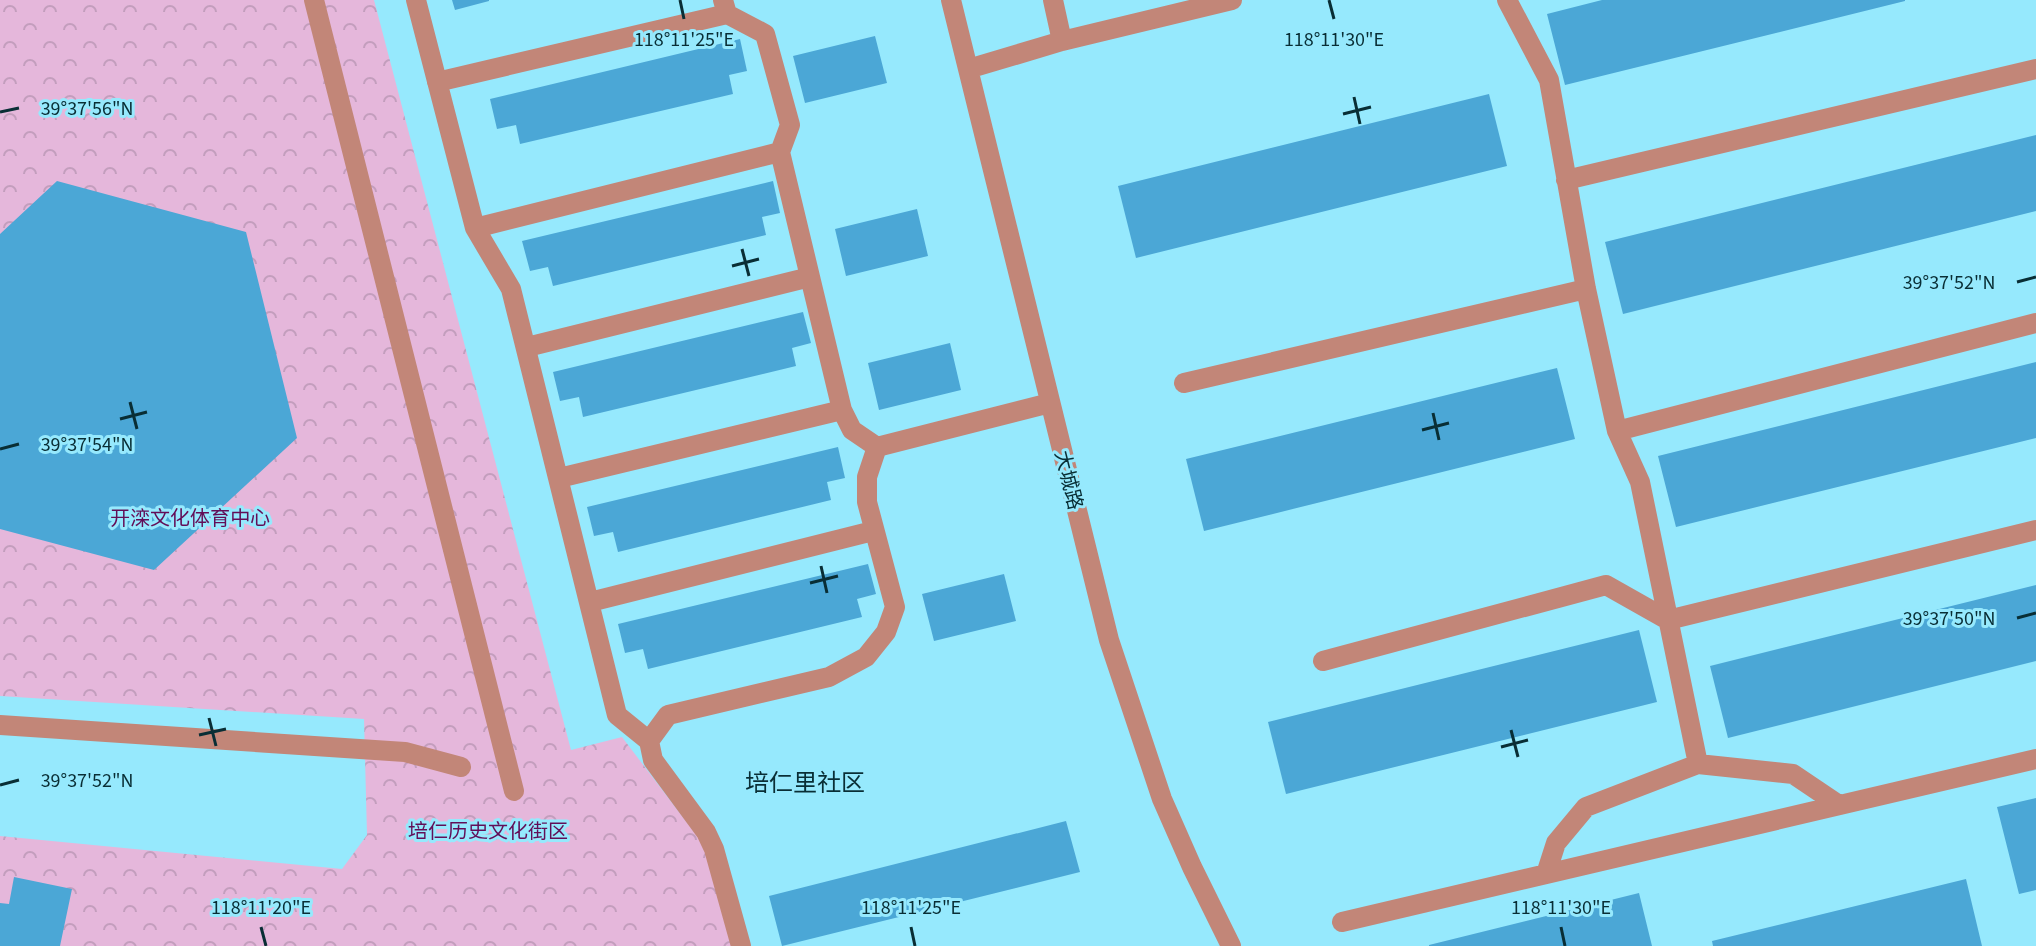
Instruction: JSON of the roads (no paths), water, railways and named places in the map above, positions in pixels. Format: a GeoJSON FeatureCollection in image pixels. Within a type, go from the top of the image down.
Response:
{"type":"FeatureCollection","features":[{"type":"Feature","properties":{"kind":"street"},"geometry":{"type":"LineString","coordinates":[[314,0],[514,791]]}},
{"type":"Feature","properties":{"kind":"street"},"geometry":{"type":"LineString","coordinates":[[416,0],[475,228],[511,289],[617,715],[649,741],[653,760],[706,832],[714,849],[741,946]]}},
{"type":"Feature","properties":{"kind":"street","name":"大城路"},"geometry":{"type":"LineString","coordinates":[[951,0],[1109,640],[1135,725],[1168,813],[1231,946]]}},
{"type":"Feature","properties":{"kind":"street"},"geometry":{"type":"LineString","coordinates":[[1053,0],[1062,41]]}},
{"type":"Feature","properties":{"kind":"street"},"geometry":{"type":"LineString","coordinates":[[968,69],[1062,41],[1232,0]]}},
{"type":"Feature","properties":{"kind":"street"},"geometry":{"type":"LineString","coordinates":[[1507,0],[1549,80],[1586,289],[1617,431],[1640,482],[1698,764]]}},
{"type":"Feature","properties":{"kind":"street"},"geometry":{"type":"LineString","coordinates":[[437,82],[725,7],[765,34],[790,125],[780,152],[842,410],[852,430],[877,447],[1050,403]]}},
{"type":"Feature","properties":{"kind":"street"},"geometry":{"type":"LineString","coordinates":[[1566,180],[2036,69]]}},
{"type":"Feature","properties":{"kind":"street"},"geometry":{"type":"LineString","coordinates":[[475,228],[780,152]]}},
{"type":"Feature","properties":{"kind":"street"},"geometry":{"type":"LineString","coordinates":[[527,347],[810,277]]}},
{"type":"Feature","properties":{"kind":"street"},"geometry":{"type":"LineString","coordinates":[[1184,383],[1586,289]]}},
{"type":"Feature","properties":{"kind":"street"},"geometry":{"type":"LineString","coordinates":[[1617,431],[2036,323]]}},
{"type":"Feature","properties":{"kind":"street"},"geometry":{"type":"LineString","coordinates":[[559,478],[842,410]]}},
{"type":"Feature","properties":{"kind":"street"},"geometry":{"type":"LineString","coordinates":[[649,741],[668,715],[829,677],[866,657],[886,632],[895,607],[867,502],[867,477],[877,447]]}},
{"type":"Feature","properties":{"kind":"street"},"geometry":{"type":"LineString","coordinates":[[1323,661],[1606,585],[1668,620],[2036,530]]}},
{"type":"Feature","properties":{"kind":"street"},"geometry":{"type":"LineString","coordinates":[[590,602],[873,531]]}},
{"type":"Feature","properties":{"kind":"street"},"geometry":{"type":"LineString","coordinates":[[0,725],[405,752],[461,767]]}},
{"type":"Feature","properties":{"kind":"street"},"geometry":{"type":"LineString","coordinates":[[1342,922],[2036,759]]}},
{"type":"Feature","properties":{"kind":"street"},"geometry":{"type":"LineString","coordinates":[[1546,874],[1556,843],[1586,807],[1698,764],[1793,774],[1839,805]]}},
{"type":"Feature","properties":{"kind":"district","name":"培仁里社区"},"geometry":{"type":"Point","coordinates":[805,783]}},
{"type":"Feature","properties":{"kind":"park label","name":"开滦文化体育中心"},"geometry":{"type":"Point","coordinates":[190,518]}},
{"type":"Feature","properties":{"kind":"park label","name":"培仁历史文化街区"},"geometry":{"type":"Point","coordinates":[488,831]}}]}
